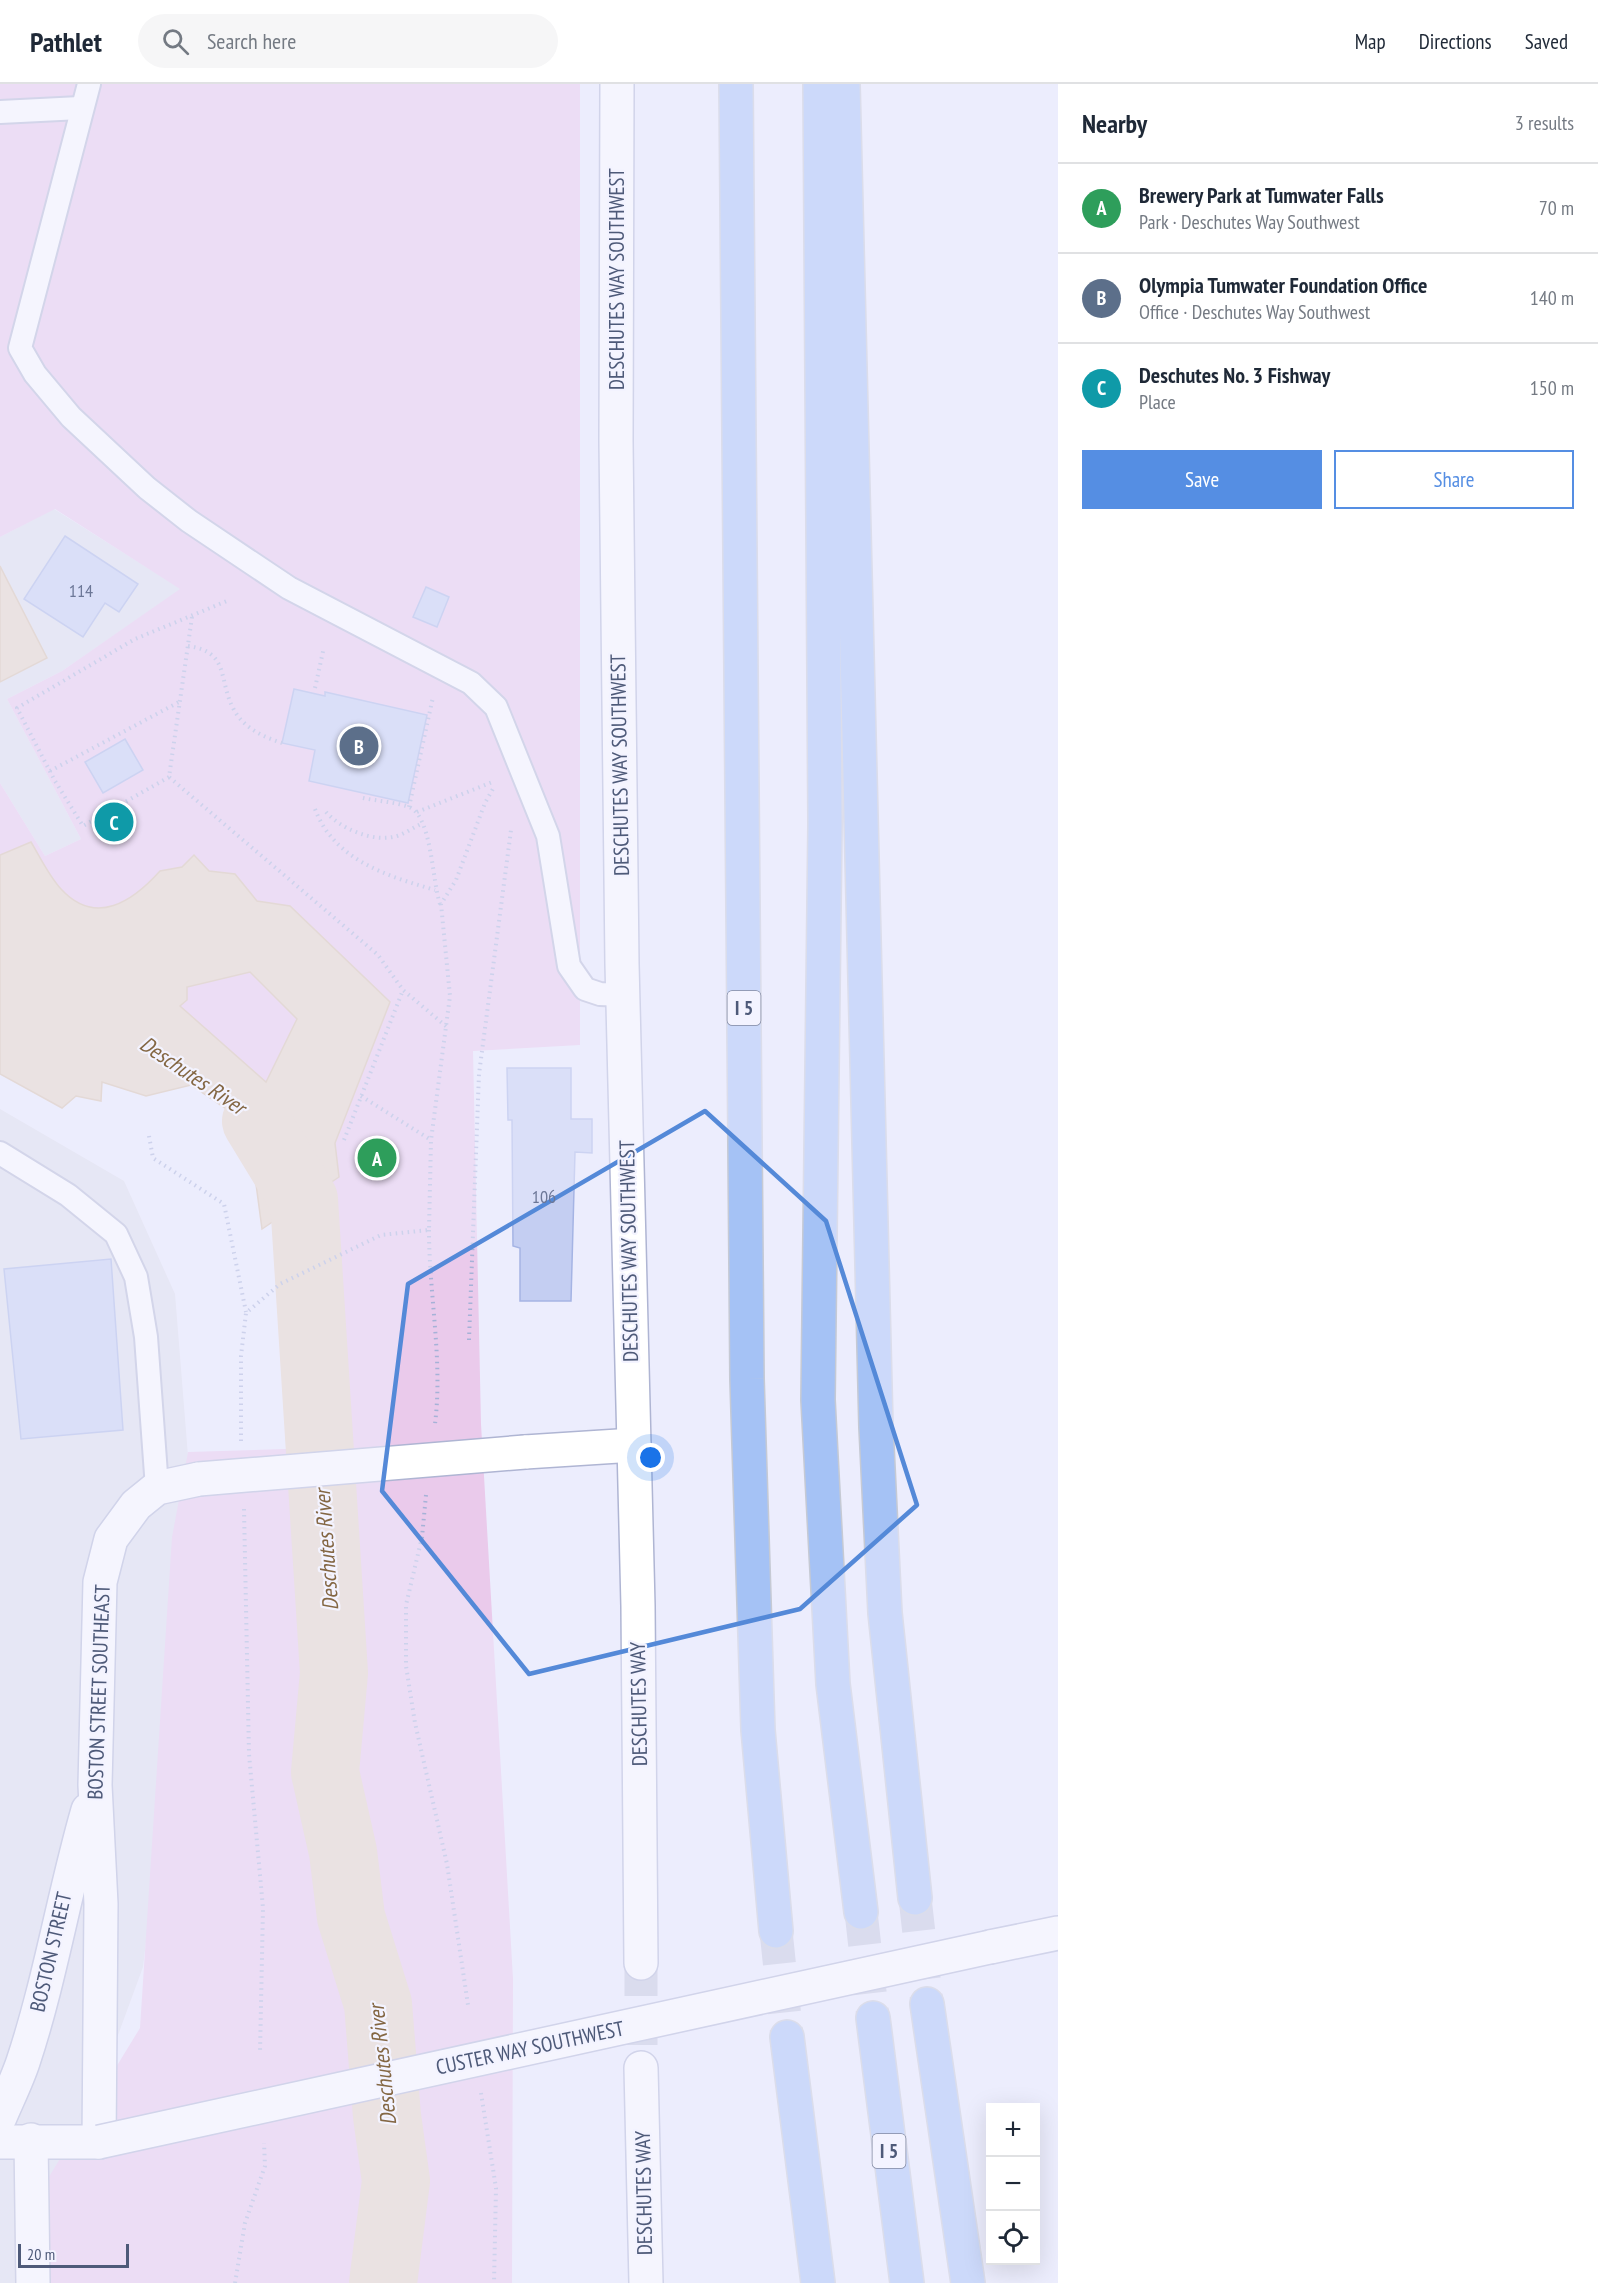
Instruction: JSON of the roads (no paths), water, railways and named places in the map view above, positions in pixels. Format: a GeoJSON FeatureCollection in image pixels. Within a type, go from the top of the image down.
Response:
{"type":"FeatureCollection","features":[{"type":"Feature","properties":{"kind":"highway","name":"I 5"},"geometry":{"type":"LineString","coordinates":[[736,84],[747,1378],[758,1730],[776,1930]]}},
{"type":"Feature","properties":{"kind":"highway"},"geometry":{"type":"LineString","coordinates":[[820,84],[825,824],[818,1400],[833,1684],[861,1912]]}},
{"type":"Feature","properties":{"kind":"highway"},"geometry":{"type":"LineString","coordinates":[[843,84],[876,1427],[885,1613],[915,1898]]}},
{"type":"Feature","properties":{"kind":"highway"},"geometry":{"type":"LineString","coordinates":[[927,2004],[968,2283]]}},
{"type":"Feature","properties":{"kind":"highway","name":"I 5"},"geometry":{"type":"LineString","coordinates":[[873,2018],[907,2283]]}},
{"type":"Feature","properties":{"kind":"highway"},"geometry":{"type":"LineString","coordinates":[[787,2037],[818,2283]]}},
{"type":"Feature","properties":{"kind":"main road","name":"DESCHUTES WAY SOUTHWEST"},"geometry":{"type":"LineString","coordinates":[[617,84],[616,452],[623,995],[634,1445]]}},
{"type":"Feature","properties":{"kind":"main road"},"geometry":{"type":"LineString","coordinates":[[156,1488],[199,1479],[634,1445]]}},
{"type":"Feature","properties":{"kind":"main road","name":"DESCHUTES WAY"},"geometry":{"type":"LineString","coordinates":[[634,1445],[641,1963]]}},
{"type":"Feature","properties":{"kind":"main road","name":"BOSTON STREET SOUTHEAST"},"geometry":{"type":"LineString","coordinates":[[99,2142],[101,1904],[95,1785],[100,1582],[111,1539],[136,1505],[156,1488]]}},
{"type":"Feature","properties":{"kind":"main road","name":"BOSTON STREET"},"geometry":{"type":"LineString","coordinates":[[0,2116],[26,2052],[68,1880],[95,1785]]}},
{"type":"Feature","properties":{"kind":"main road","name":"CUSTER WAY SOUTHWEST"},"geometry":{"type":"LineString","coordinates":[[15,2141],[99,2142],[1058,1933]]}},
{"type":"Feature","properties":{"kind":"main road","name":"DESCHUTES WAY"},"geometry":{"type":"LineString","coordinates":[[641,2068],[646,2283]]}},
{"type":"Feature","properties":{"kind":"main road"},"geometry":{"type":"LineString","coordinates":[[15,2141],[33,2283]]}},
{"type":"Feature","properties":{"kind":"lane"},"geometry":{"type":"LineString","coordinates":[[89,84],[10,346],[71,417],[140,482],[189,521],[289,588],[471,683],[496,707],[548,836],[569,966],[585,989],[600,994],[623,995]]}},
{"type":"Feature","properties":{"kind":"lane"},"geometry":{"type":"LineString","coordinates":[[0,112],[80,108]]}},
{"type":"Feature","properties":{"kind":"lane"},"geometry":{"type":"LineString","coordinates":[[0,1154],[68,1195],[116,1234],[136,1277],[142,1317],[156,1488]]}},
{"type":"Feature","properties":{"kind":"water"},"geometry":{"type":"Polygon","coordinates":[[[0,566],[47,658],[0,682],[0,566]]]}},
{"type":"Feature","properties":{"kind":"water"},"geometry":{"type":"Polygon","coordinates":[[[31,842],[61,889],[74,900],[87,906],[101,908],[126,900],[160,871],[182,867],[194,855],[209,871],[235,874],[257,901],[290,906],[390,1002],[335,1143],[339,1177],[262,1229],[248,1124],[191,1085],[146,1096],[102,1082],[101,1101],[76,1096],[62,1108],[0,1074],[0,855],[31,842]],[[250,972],[187,987],[187,1000],[180,1006],[266,1082],[297,1019],[250,972]]]}},
{"type":"Feature","properties":{"kind":"waterway","name":"Deschutes River"},"geometry":{"type":"LineString","coordinates":[[256,1121],[304,1200],[334,1673],[325,1772],[343,1852],[351,1917],[378,2004],[387,2116],[396,2181],[383,2283]]}},
{"type":"Feature","properties":{"kind":"tunnel"},"geometry":{"type":"LineString","coordinates":[[915,1898],[927,2004]]}},
{"type":"Feature","properties":{"kind":"tunnel"},"geometry":{"type":"LineString","coordinates":[[861,1912],[873,2018]]}},
{"type":"Feature","properties":{"kind":"tunnel"},"geometry":{"type":"LineString","coordinates":[[776,1931],[787,2037]]}},
{"type":"Feature","properties":{"kind":"tunnel"},"geometry":{"type":"LineString","coordinates":[[641,1963],[641,2068]]}},
{"type":"Feature","properties":{"kind":"place","name":"Olympia Tumwater Foundation Office"},"geometry":{"type":"Point","coordinates":[359,746]}},
{"type":"Feature","properties":{"kind":"place","name":"Deschutes No. 3 Fishway"},"geometry":{"type":"Point","coordinates":[114,822]}},
{"type":"Feature","properties":{"kind":"place","name":"Brewery Park at Tumwater Falls"},"geometry":{"type":"Point","coordinates":[377,1158]}}]}
